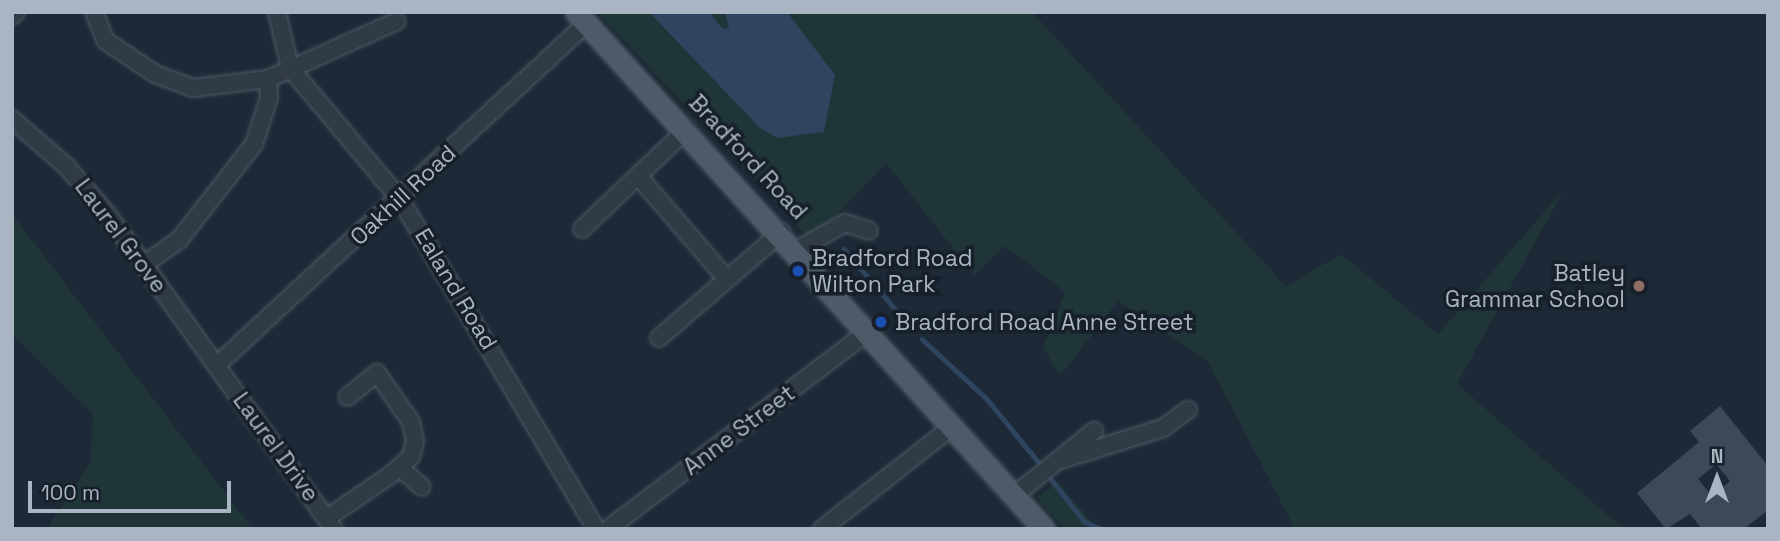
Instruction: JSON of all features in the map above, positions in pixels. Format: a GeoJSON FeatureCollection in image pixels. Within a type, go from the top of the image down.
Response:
{"type":"FeatureCollection","features":[{"type":"Feature","properties":{"kind":"main road","name":"Bradford Road"},"geometry":{"type":"LineString","coordinates":[[582,18],[782,232],[1015,495],[1035,526]]}},
{"type":"Feature","properties":{"kind":"street"},"geometry":{"type":"LineString","coordinates":[[12,16],[16,12]]}},
{"type":"Feature","properties":{"kind":"street"},"geometry":{"type":"LineString","coordinates":[[94,12],[106,41],[155,74],[193,88],[268,79],[397,21]]}},
{"type":"Feature","properties":{"kind":"street"},"geometry":{"type":"LineString","coordinates":[[277,12],[290,68]]}},
{"type":"Feature","properties":{"kind":"street","name":"Oakhill Road"},"geometry":{"type":"LineString","coordinates":[[217,365],[400,199],[582,18]]}},
{"type":"Feature","properties":{"kind":"street","name":"Ealand Road"},"geometry":{"type":"LineString","coordinates":[[290,68],[400,199],[596,529]]}},
{"type":"Feature","properties":{"kind":"street"},"geometry":{"type":"LineString","coordinates":[[143,265],[179,240],[254,144],[269,98],[268,79]]}},
{"type":"Feature","properties":{"kind":"street","name":"Laurel Grove"},"geometry":{"type":"LineString","coordinates":[[12,119],[67,167],[217,365]]}},
{"type":"Feature","properties":{"kind":"street"},"geometry":{"type":"LineString","coordinates":[[582,229],[687,129]]}},
{"type":"Feature","properties":{"kind":"street"},"geometry":{"type":"LineString","coordinates":[[638,176],[727,279]]}},
{"type":"Feature","properties":{"kind":"street"},"geometry":{"type":"LineString","coordinates":[[797,250],[845,223],[869,231]]}},
{"type":"Feature","properties":{"kind":"street"},"geometry":{"type":"LineString","coordinates":[[659,338],[782,232]]}},
{"type":"Feature","properties":{"kind":"street","name":"Anne Street"},"geometry":{"type":"LineString","coordinates":[[608,529],[869,331]]}},
{"type":"Feature","properties":{"kind":"street","name":"Laurel Drive"},"geometry":{"type":"LineString","coordinates":[[217,365],[330,524]]}},
{"type":"Feature","properties":{"kind":"street"},"geometry":{"type":"LineString","coordinates":[[330,524],[399,467],[415,441],[394,396],[377,373],[347,397]]}},
{"type":"Feature","properties":{"kind":"street"},"geometry":{"type":"LineString","coordinates":[[1057,461],[1163,428],[1188,410]]}},
{"type":"Feature","properties":{"kind":"street"},"geometry":{"type":"LineString","coordinates":[[822,529],[953,426]]}},
{"type":"Feature","properties":{"kind":"street"},"geometry":{"type":"LineString","coordinates":[[1015,495],[1094,431]]}},
{"type":"Feature","properties":{"kind":"street"},"geometry":{"type":"LineString","coordinates":[[399,467],[422,487]]}},
{"type":"Feature","properties":{"kind":"green space"},"geometry":{"type":"Polygon","coordinates":[[[597,12],[1032,12],[1286,286],[1341,254],[1438,334],[1565,188],[1457,384],[1624,529],[1295,529],[1208,362],[1118,301],[1060,376],[1043,347],[1065,292],[1005,246],[974,275],[886,163],[812,241],[597,12]]]}},
{"type":"Feature","properties":{"kind":"green space"},"geometry":{"type":"Polygon","coordinates":[[[12,214],[253,529],[47,529],[90,463],[93,414],[12,334],[12,214]]]}},
{"type":"Feature","properties":{"kind":"green space"},"geometry":{"type":"Polygon","coordinates":[[[1058,482],[1098,529],[1064,529],[1037,497],[1058,482]]]}},
{"type":"Feature","properties":{"kind":"water"},"geometry":{"type":"Polygon","coordinates":[[[649,12],[709,12],[723,29],[729,28],[725,12],[787,12],[835,75],[824,132],[777,138],[760,128],[649,12]]]}},
{"type":"Feature","properties":{"kind":"building"},"geometry":{"type":"Polygon","coordinates":[[[1720,406],[1768,466],[1768,510],[1744,529],[1702,529],[1690,514],[1666,529],[1637,493],[1699,442],[1690,431],[1720,406]],[[1716,464],[1698,479],[1712,496],[1730,481],[1716,464]]]}},
{"type":"Feature","properties":{"kind":"waterway"},"geometry":{"type":"LineString","coordinates":[[844,249],[912,329]]}},
{"type":"Feature","properties":{"kind":"waterway"},"geometry":{"type":"LineString","coordinates":[[922,339],[987,399],[1041,465]]}},
{"type":"Feature","properties":{"kind":"waterway"},"geometry":{"type":"LineString","coordinates":[[1051,479],[1084,521],[1101,529]]}},
{"type":"Feature","properties":{"kind":"place","name":"Bradford Road Wilton Park"},"geometry":{"type":"Point","coordinates":[798,271]}},
{"type":"Feature","properties":{"kind":"place","name":"Batley Grammar School"},"geometry":{"type":"Point","coordinates":[1639,286]}},
{"type":"Feature","properties":{"kind":"place","name":"Bradford Road Anne Street"},"geometry":{"type":"Point","coordinates":[881,322]}}]}
